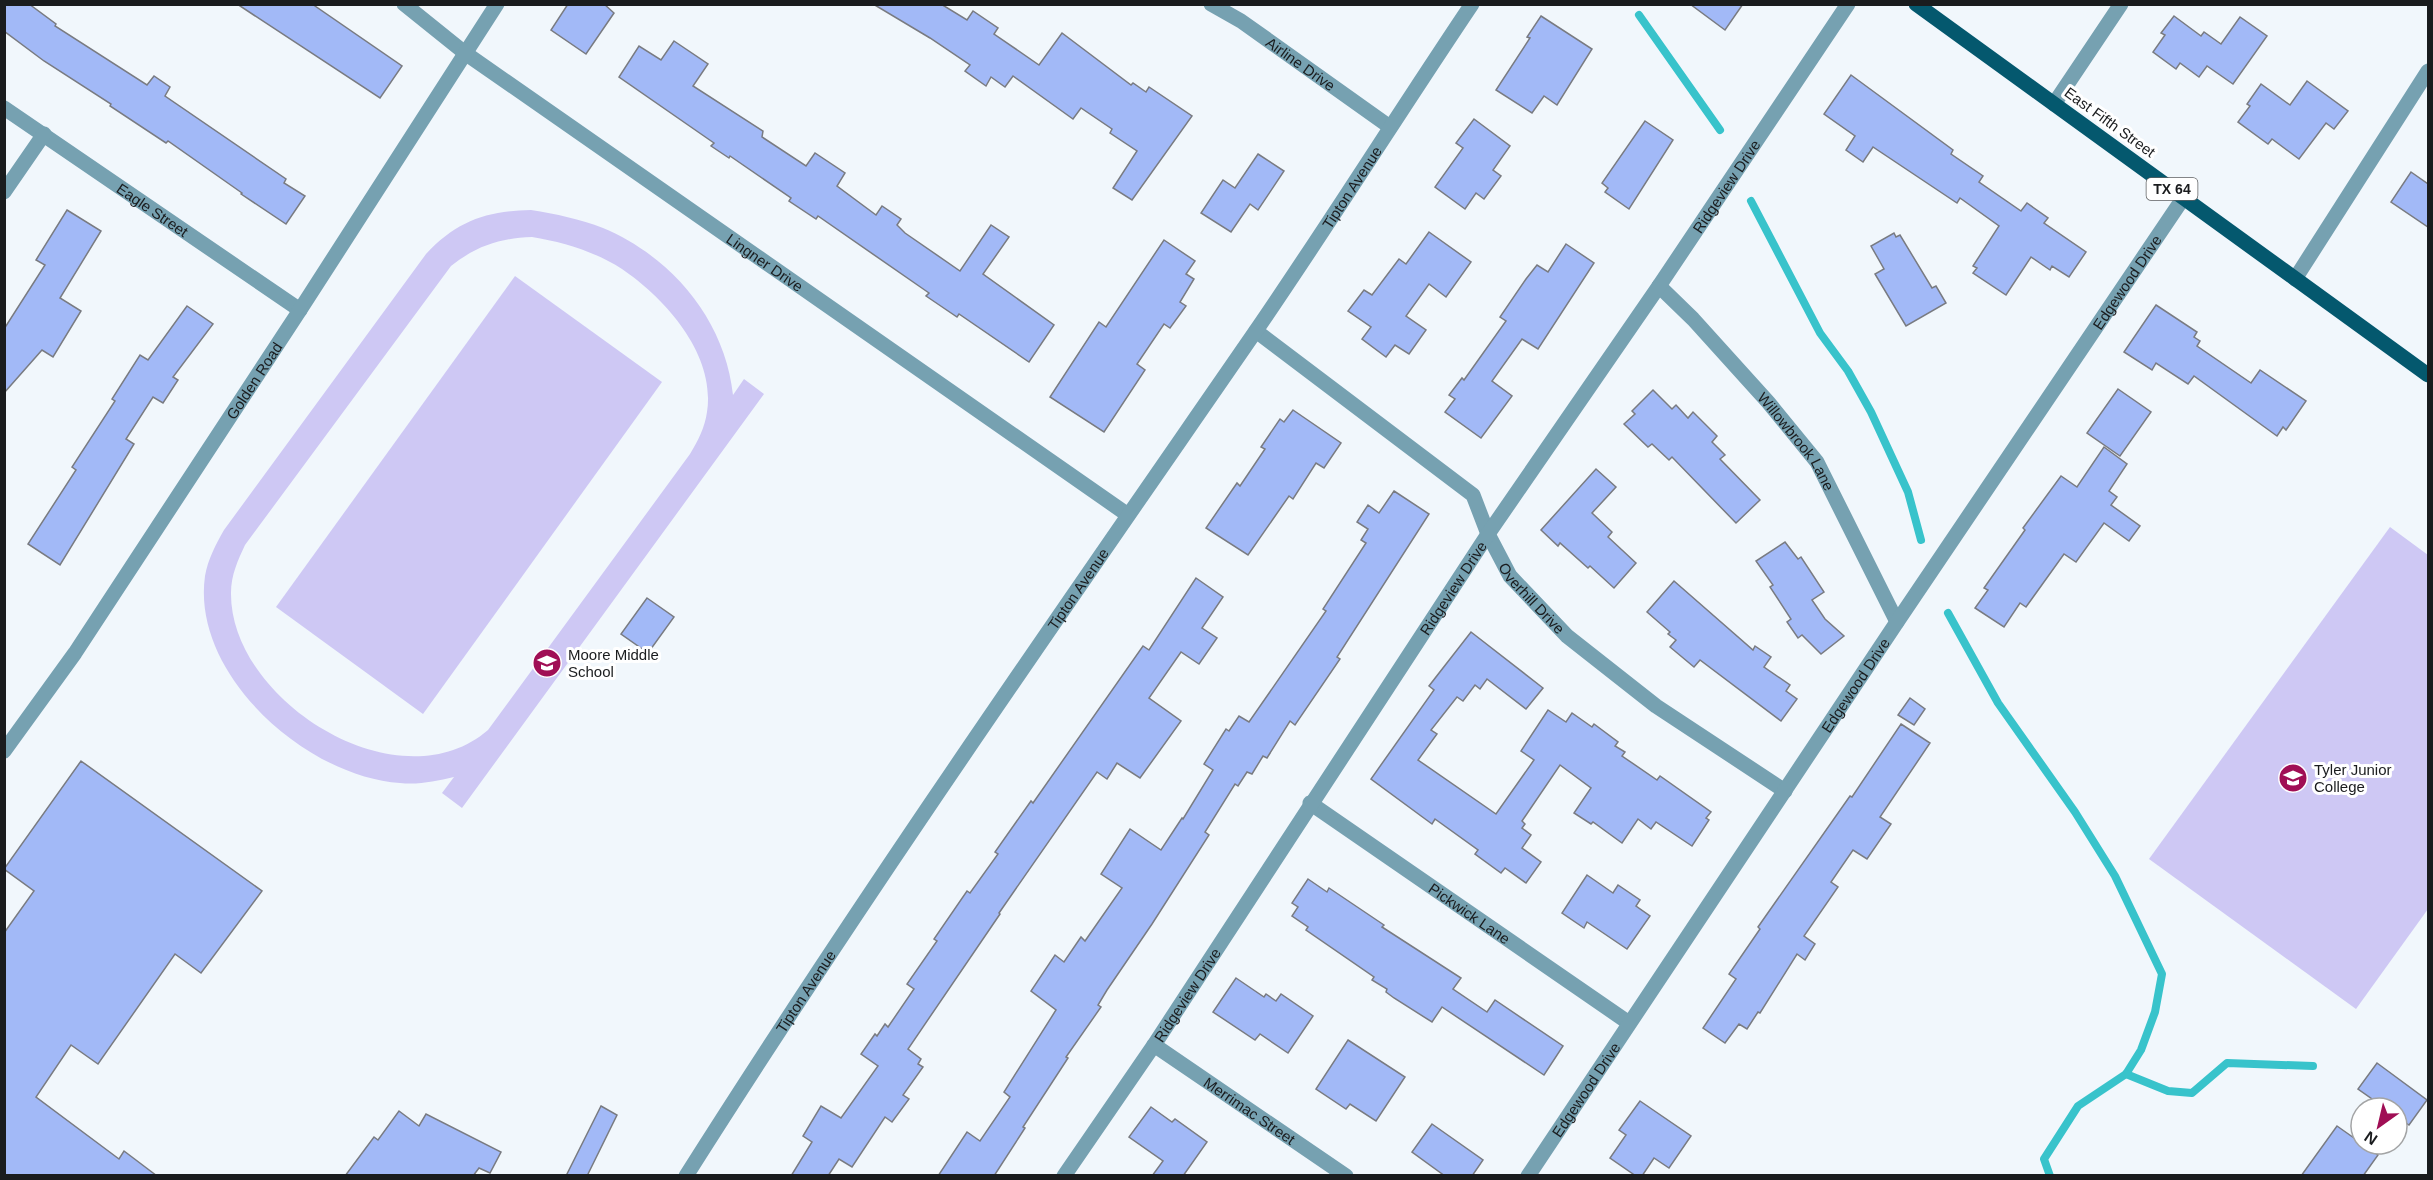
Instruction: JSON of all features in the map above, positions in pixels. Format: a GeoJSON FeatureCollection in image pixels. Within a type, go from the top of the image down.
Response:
{"type":"FeatureCollection","features":[{"type":"Feature","properties":{"kind":"main road","name":"East Fifth Street"},"geometry":{"type":"LineString","coordinates":[[1916,4],[2428,375]]}},
{"type":"Feature","properties":{"kind":"street","name":"Lingner Drive"},"geometry":{"type":"LineString","coordinates":[[404,4],[465,53],[1128,515]]}},
{"type":"Feature","properties":{"kind":"street","name":"Golden Road"},"geometry":{"type":"LineString","coordinates":[[6,746],[75,653],[497,4]]}},
{"type":"Feature","properties":{"kind":"street","name":"Airline Drive"},"geometry":{"type":"LineString","coordinates":[[1211,4],[1241,21],[1390,127]]}},
{"type":"Feature","properties":{"kind":"street","name":"Tipton Avenue"},"geometry":{"type":"LineString","coordinates":[[686,1176],[767,1047],[1128,515],[1256,331],[1472,4]]}},
{"type":"Feature","properties":{"kind":"street","name":"Ridgeview Drive"},"geometry":{"type":"LineString","coordinates":[[1064,1176],[1154,1045],[1310,803],[1488,534],[1659,286],[1848,4]]}},
{"type":"Feature","properties":{"kind":"street"},"geometry":{"type":"LineString","coordinates":[[2054,104],[2121,4]]}},
{"type":"Feature","properties":{"kind":"street"},"geometry":{"type":"LineString","coordinates":[[2295,279],[2428,71]]}},
{"type":"Feature","properties":{"kind":"street","name":"Eagle Street"},"geometry":{"type":"LineString","coordinates":[[4,108],[300,310]]}},
{"type":"Feature","properties":{"kind":"street"},"geometry":{"type":"LineString","coordinates":[[4,192],[44,134]]}},
{"type":"Feature","properties":{"kind":"street","name":"Edgewood Drive"},"geometry":{"type":"LineString","coordinates":[[1528,1176],[1897,622],[2184,197]]}},
{"type":"Feature","properties":{"kind":"street","name":"Willowbrook Lane"},"geometry":{"type":"LineString","coordinates":[[1659,286],[1693,319],[1768,402],[1817,462],[1897,622]]}},
{"type":"Feature","properties":{"kind":"street","name":"Overhill Drive"},"geometry":{"type":"LineString","coordinates":[[1256,331],[1473,495],[1488,534],[1510,576],[1567,636],[1656,706],[1785,791]]}},
{"type":"Feature","properties":{"kind":"street","name":"Pickwick Lane"},"geometry":{"type":"LineString","coordinates":[[1310,803],[1629,1023]]}},
{"type":"Feature","properties":{"kind":"street","name":"Merrimac Street"},"geometry":{"type":"LineString","coordinates":[[1154,1045],[1346,1176]]}},
{"type":"Feature","properties":{"kind":"shaded area"},"geometry":{"type":"Polygon","coordinates":[[[531,210],[594,225],[628,240],[651,256],[691,294],[707,317],[728,367],[733,395],[744,379],[764,394],[462,808],[442,793],[454,777],[427,782],[400,783],[364,776],[328,762],[294,741],[262,714],[236,683],[216,649],[206,613],[205,576],[210,558],[224,530],[426,254],[449,233],[473,220],[531,210]],[[532,237],[499,241],[479,248],[451,266],[245,545],[235,568],[231,593],[238,633],[258,671],[288,704],[326,731],[367,749],[410,756],[451,751],[488,730],[690,454],[703,428],[707,412],[708,391],[704,370],[696,350],[671,312],[639,281],[612,263],[579,248],[532,237]]]}},
{"type":"Feature","properties":{"kind":"shaded area"},"geometry":{"type":"Polygon","coordinates":[[[515,276],[662,382],[423,714],[276,607],[515,276]]]}},
{"type":"Feature","properties":{"kind":"shaded area"},"geometry":{"type":"Polygon","coordinates":[[[2390,527],[2428,555],[2428,909],[2356,1009],[2149,859],[2390,527]]]}},
{"type":"Feature","properties":{"kind":"building"},"geometry":{"type":"Polygon","coordinates":[[[4,4],[29,4],[56,24],[55,26],[147,85],[154,76],[170,87],[165,96],[286,179],[284,183],[305,196],[286,224],[168,141],[166,143],[44,61],[4,31],[4,4]]]}},
{"type":"Feature","properties":{"kind":"building"},"geometry":{"type":"Polygon","coordinates":[[[237,4],[312,4],[402,66],[380,98],[237,4]]]}},
{"type":"Feature","properties":{"kind":"building"},"geometry":{"type":"Polygon","coordinates":[[[568,4],[604,4],[614,13],[586,54],[551,30],[568,4]]]}},
{"type":"Feature","properties":{"kind":"building"},"geometry":{"type":"Polygon","coordinates":[[[873,4],[941,4],[967,20],[973,11],[998,28],[994,34],[1039,65],[1062,33],[1131,85],[1133,83],[1146,92],[1149,87],[1192,116],[1132,200],[1113,188],[1137,151],[1110,133],[1112,129],[1081,108],[1073,119],[1013,76],[1005,87],[991,77],[986,86],[965,71],[970,65],[873,4]]]}},
{"type":"Feature","properties":{"kind":"building"},"geometry":{"type":"Polygon","coordinates":[[[1690,4],[1743,4],[1725,30],[1690,4]]]}},
{"type":"Feature","properties":{"kind":"building"},"geometry":{"type":"Polygon","coordinates":[[[1541,16],[1592,49],[1557,105],[1544,96],[1532,113],[1496,90],[1530,38],[1527,37],[1541,16]]]}},
{"type":"Feature","properties":{"kind":"building"},"geometry":{"type":"Polygon","coordinates":[[[2174,16],[2201,36],[2204,32],[2221,44],[2240,17],[2267,36],[2233,84],[2207,66],[2199,77],[2180,63],[2176,69],[2153,52],[2165,35],[2161,33],[2174,16]]]}},
{"type":"Feature","properties":{"kind":"building"},"geometry":{"type":"Polygon","coordinates":[[[674,41],[708,64],[693,86],[763,131],[762,137],[806,166],[815,153],[845,173],[837,186],[876,215],[882,206],[901,219],[897,225],[905,233],[960,271],[991,225],[1009,237],[983,274],[1054,325],[1029,362],[959,314],[957,317],[926,296],[929,293],[818,216],[816,219],[789,201],[791,198],[730,156],[729,158],[711,146],[714,143],[619,77],[639,46],[661,60],[674,41]]]}},
{"type":"Feature","properties":{"kind":"building"},"geometry":{"type":"Polygon","coordinates":[[[1851,75],[1953,150],[1951,154],[1983,176],[1979,182],[2021,211],[2027,203],[2048,218],[2044,223],[2086,252],[2069,277],[2052,266],[2050,270],[2031,257],[2006,295],[1973,273],[1977,268],[1973,266],[1999,226],[1960,198],[1957,203],[1873,147],[1863,162],[1846,150],[1855,136],[1824,114],[1851,75]]]}},
{"type":"Feature","properties":{"kind":"building"},"geometry":{"type":"Polygon","coordinates":[[[2307,81],[2348,111],[2334,129],[2326,123],[2299,159],[2272,139],[2268,144],[2238,122],[2250,106],[2247,104],[2261,84],[2290,105],[2307,81]]]}},
{"type":"Feature","properties":{"kind":"building"},"geometry":{"type":"Polygon","coordinates":[[[1474,119],[1510,146],[1493,170],[1501,176],[1484,199],[1476,193],[1465,209],[1435,187],[1463,148],[1456,143],[1474,119]]]}},
{"type":"Feature","properties":{"kind":"building"},"geometry":{"type":"Polygon","coordinates":[[[1645,121],[1673,140],[1629,209],[1605,192],[1608,188],[1602,183],[1645,121]]]}},
{"type":"Feature","properties":{"kind":"building"},"geometry":{"type":"Polygon","coordinates":[[[1258,154],[1284,171],[1258,210],[1250,204],[1231,232],[1201,213],[1223,180],[1235,188],[1258,154]]]}},
{"type":"Feature","properties":{"kind":"building"},"geometry":{"type":"Polygon","coordinates":[[[2411,172],[2428,184],[2428,227],[2391,202],[2411,172]]]}},
{"type":"Feature","properties":{"kind":"building"},"geometry":{"type":"Polygon","coordinates":[[[67,210],[101,231],[60,298],[81,311],[53,357],[42,350],[4,393],[4,329],[45,265],[36,260],[67,210]]]}},
{"type":"Feature","properties":{"kind":"building"},"geometry":{"type":"Polygon","coordinates":[[[1429,232],[1471,262],[1446,297],[1429,284],[1406,316],[1426,330],[1409,354],[1395,345],[1386,357],[1362,339],[1371,327],[1348,311],[1364,290],[1372,295],[1399,259],[1406,264],[1429,232]]]}},
{"type":"Feature","properties":{"kind":"building"},"geometry":{"type":"Polygon","coordinates":[[[1894,233],[1896,237],[1900,235],[1932,288],[1936,286],[1946,303],[1906,326],[1875,274],[1884,269],[1871,246],[1894,233]]]}},
{"type":"Feature","properties":{"kind":"building"},"geometry":{"type":"Polygon","coordinates":[[[1164,240],[1195,261],[1186,274],[1194,279],[1180,302],[1186,306],[1170,328],[1164,324],[1137,364],[1145,370],[1104,432],[1050,397],[1099,322],[1106,327],[1164,240]]]}},
{"type":"Feature","properties":{"kind":"building"},"geometry":{"type":"Polygon","coordinates":[[[1566,244],[1594,263],[1538,349],[1522,339],[1492,381],[1512,396],[1481,438],[1445,412],[1455,399],[1449,395],[1462,378],[1464,380],[1506,321],[1500,317],[1526,279],[1537,265],[1548,272],[1566,244]]]}},
{"type":"Feature","properties":{"kind":"building"},"geometry":{"type":"Polygon","coordinates":[[[2156,305],[2197,332],[2194,337],[2200,341],[2197,346],[2251,383],[2260,370],[2306,401],[2286,430],[2283,427],[2277,436],[2194,376],[2188,384],[2156,363],[2152,370],[2124,352],[2156,305]]]}},
{"type":"Feature","properties":{"kind":"building"},"geometry":{"type":"Polygon","coordinates":[[[187,306],[213,324],[173,377],[178,380],[163,403],[153,397],[126,439],[134,444],[60,565],[28,544],[76,470],[72,467],[115,401],[112,399],[140,355],[148,360],[187,306]]]}},
{"type":"Feature","properties":{"kind":"building"},"geometry":{"type":"Polygon","coordinates":[[[2118,389],[2151,412],[2120,456],[2087,433],[2118,389]]]}},
{"type":"Feature","properties":{"kind":"building"},"geometry":{"type":"Polygon","coordinates":[[[1653,390],[1672,409],[1676,405],[1688,418],[1693,412],[1717,436],[1712,442],[1725,455],[1720,459],[1760,500],[1736,523],[1672,457],[1669,460],[1652,444],[1648,447],[1624,424],[1635,414],[1632,411],[1653,390]]]}},
{"type":"Feature","properties":{"kind":"building"},"geometry":{"type":"Polygon","coordinates":[[[1293,410],[1341,443],[1324,468],[1316,463],[1293,499],[1289,496],[1248,555],[1206,528],[1237,483],[1240,486],[1265,449],[1261,447],[1280,419],[1284,422],[1293,410]]]}},
{"type":"Feature","properties":{"kind":"building"},"geometry":{"type":"Polygon","coordinates":[[[2104,447],[2127,464],[2109,491],[2117,497],[2111,505],[2140,526],[2129,541],[2104,523],[2076,562],[2064,554],[2026,607],[2020,603],[2004,627],[1975,608],[1988,590],[1984,588],[2025,530],[2023,528],[2061,476],[2077,487],[2104,447]]]}},
{"type":"Feature","properties":{"kind":"building"},"geometry":{"type":"Polygon","coordinates":[[[1596,469],[1616,487],[1592,513],[1612,532],[1608,537],[1636,563],[1614,588],[1590,566],[1588,568],[1560,543],[1558,546],[1541,530],[1596,469]]]}},
{"type":"Feature","properties":{"kind":"building"},"geometry":{"type":"Polygon","coordinates":[[[1394,491],[1429,514],[1337,657],[1340,659],[1295,725],[1290,721],[1267,758],[1263,756],[1252,774],[1247,772],[1238,786],[1235,784],[1205,832],[1209,835],[1107,990],[1098,1005],[1101,1007],[1066,1057],[1068,1058],[994,1176],[938,1176],[967,1132],[980,1141],[1010,1097],[1004,1092],[1056,1010],[1031,991],[1055,955],[1064,962],[1081,937],[1085,941],[1122,888],[1101,874],[1130,829],[1161,850],[1213,770],[1204,764],[1226,729],[1229,731],[1239,716],[1249,722],[1326,611],[1323,609],[1366,543],[1361,540],[1368,529],[1357,522],[1368,505],[1379,513],[1394,491]]]}},
{"type":"Feature","properties":{"kind":"building"},"geometry":{"type":"Polygon","coordinates":[[[1785,542],[1798,559],[1801,557],[1824,592],[1812,600],[1825,619],[1844,636],[1821,654],[1802,635],[1798,638],[1787,622],[1791,619],[1770,587],[1773,585],[1756,561],[1785,542]]]}},
{"type":"Feature","properties":{"kind":"building"},"geometry":{"type":"Polygon","coordinates":[[[1196,578],[1223,597],[1202,628],[1217,638],[1199,664],[1181,652],[1149,698],[1181,721],[1140,778],[1117,763],[1107,779],[1097,772],[908,1049],[921,1059],[918,1064],[923,1067],[903,1095],[909,1099],[892,1122],[885,1117],[852,1167],[839,1159],[828,1176],[791,1176],[812,1142],[803,1136],[821,1106],[841,1118],[878,1066],[861,1054],[875,1034],[877,1036],[885,1024],[888,1027],[914,989],[907,984],[937,941],[934,939],[967,891],[970,893],[998,854],[995,852],[1031,801],[1033,803],[1143,646],[1149,650],[1196,578]]]}},
{"type":"Feature","properties":{"kind":"building"},"geometry":{"type":"Polygon","coordinates":[[[1674,581],[1753,650],[1755,646],[1771,657],[1764,667],[1790,685],[1786,691],[1797,699],[1781,721],[1700,660],[1694,667],[1670,647],[1676,640],[1647,612],[1674,581]]]}},
{"type":"Feature","properties":{"kind":"building"},"geometry":{"type":"Polygon","coordinates":[[[647,598],[674,617],[648,653],[621,634],[647,598]]]}},
{"type":"Feature","properties":{"kind":"building"},"geometry":{"type":"Polygon","coordinates":[[[1471,632],[1543,688],[1526,709],[1487,679],[1480,689],[1475,685],[1463,701],[1457,697],[1431,730],[1437,734],[1418,760],[1496,814],[1534,760],[1521,751],[1548,710],[1566,722],[1572,713],[1592,727],[1594,724],[1618,742],[1615,746],[1625,752],[1622,756],[1657,780],[1660,776],[1711,812],[1706,818],[1709,820],[1692,846],[1656,822],[1651,829],[1638,819],[1622,843],[1593,822],[1591,824],[1574,813],[1591,788],[1560,765],[1522,821],[1525,824],[1522,828],[1531,835],[1522,848],[1541,862],[1526,883],[1505,868],[1501,873],[1475,854],[1478,850],[1435,819],[1432,824],[1371,779],[1434,690],[1429,686],[1471,632]]]}},
{"type":"Feature","properties":{"kind":"building"},"geometry":{"type":"Polygon","coordinates":[[[1910,698],[1925,709],[1914,725],[1898,715],[1910,698]]]}},
{"type":"Feature","properties":{"kind":"building"},"geometry":{"type":"Polygon","coordinates":[[[1901,724],[1930,743],[1880,817],[1891,824],[1867,859],[1853,850],[1831,882],[1838,887],[1804,936],[1815,944],[1805,960],[1797,954],[1760,1013],[1758,1012],[1747,1029],[1739,1024],[1725,1043],[1703,1028],[1736,979],[1729,974],[1760,929],[1758,927],[1850,796],[1852,797],[1901,724]]]}},
{"type":"Feature","properties":{"kind":"building"},"geometry":{"type":"Polygon","coordinates":[[[81,761],[262,891],[201,973],[175,954],[98,1064],[71,1045],[36,1097],[119,1159],[124,1151],[157,1176],[4,1176],[4,933],[34,891],[4,869],[81,761]]]}},
{"type":"Feature","properties":{"kind":"building"},"geometry":{"type":"Polygon","coordinates":[[[1587,875],[1613,893],[1618,885],[1640,900],[1636,906],[1650,916],[1627,949],[1587,922],[1584,928],[1562,913],[1587,875]]]}},
{"type":"Feature","properties":{"kind":"building"},"geometry":{"type":"Polygon","coordinates":[[[1308,879],[1327,892],[1329,888],[1384,925],[1382,927],[1461,978],[1453,989],[1487,1012],[1495,1000],[1563,1046],[1544,1075],[1442,1007],[1432,1022],[1394,998],[1386,992],[1387,989],[1372,980],[1374,977],[1306,930],[1308,927],[1292,916],[1298,907],[1292,903],[1308,879]]]}},
{"type":"Feature","properties":{"kind":"building"},"geometry":{"type":"Polygon","coordinates":[[[1236,978],[1264,997],[1266,994],[1276,1001],[1281,994],[1313,1016],[1288,1053],[1260,1034],[1255,1040],[1213,1012],[1236,978]]]}},
{"type":"Feature","properties":{"kind":"building"},"geometry":{"type":"Polygon","coordinates":[[[1348,1040],[1405,1077],[1376,1121],[1350,1104],[1346,1109],[1316,1089],[1348,1040]]]}},
{"type":"Feature","properties":{"kind":"building"},"geometry":{"type":"Polygon","coordinates":[[[2377,1063],[2427,1100],[2409,1125],[2409,1096],[2368,1096],[2358,1089],[2377,1063]]]}},
{"type":"Feature","properties":{"kind":"building"},"geometry":{"type":"Polygon","coordinates":[[[1640,1101],[1691,1136],[1669,1168],[1654,1158],[1642,1176],[1636,1176],[1610,1158],[1626,1135],[1619,1130],[1640,1101]]]}},
{"type":"Feature","properties":{"kind":"building"},"geometry":{"type":"Polygon","coordinates":[[[601,1106],[617,1115],[587,1176],[566,1176],[601,1106]]]}},
{"type":"Feature","properties":{"kind":"building"},"geometry":{"type":"Polygon","coordinates":[[[1151,1107],[1172,1122],[1175,1119],[1207,1142],[1183,1176],[1152,1176],[1163,1161],[1129,1137],[1151,1107]]]}},
{"type":"Feature","properties":{"kind":"building"},"geometry":{"type":"Polygon","coordinates":[[[399,1111],[419,1126],[426,1114],[501,1152],[490,1173],[479,1168],[473,1176],[345,1176],[374,1137],[378,1140],[399,1111]]]}},
{"type":"Feature","properties":{"kind":"building"},"geometry":{"type":"Polygon","coordinates":[[[1432,1124],[1483,1160],[1472,1176],[1445,1176],[1412,1152],[1432,1124]]]}},
{"type":"Feature","properties":{"kind":"building"},"geometry":{"type":"Polygon","coordinates":[[[2337,1126],[2349,1134],[2349,1156],[2377,1156],[2363,1176],[2301,1176],[2337,1126]]]}},
{"type":"Feature","properties":{"kind":"waterway"},"geometry":{"type":"LineString","coordinates":[[1639,15],[1720,130]]}},
{"type":"Feature","properties":{"kind":"waterway"},"geometry":{"type":"LineString","coordinates":[[1751,201],[1820,333],[1848,371],[1871,412],[1908,492],[1921,540]]}},
{"type":"Feature","properties":{"kind":"waterway"},"geometry":{"type":"LineString","coordinates":[[1948,613],[1998,703],[2075,812],[2115,876],[2162,974],[2155,1012],[2141,1050],[2126,1074],[2078,1106],[2044,1159],[2050,1176]]}},
{"type":"Feature","properties":{"kind":"waterway"},"geometry":{"type":"LineString","coordinates":[[2126,1074],[2168,1091],[2192,1093],[2227,1063],[2313,1066]]}},
{"type":"Feature","properties":{"kind":"place","name":"Moore Middle School"},"geometry":{"type":"Point","coordinates":[547,663]}},
{"type":"Feature","properties":{"kind":"place","name":"Tyler Junior College"},"geometry":{"type":"Point","coordinates":[2293,778]}}]}
